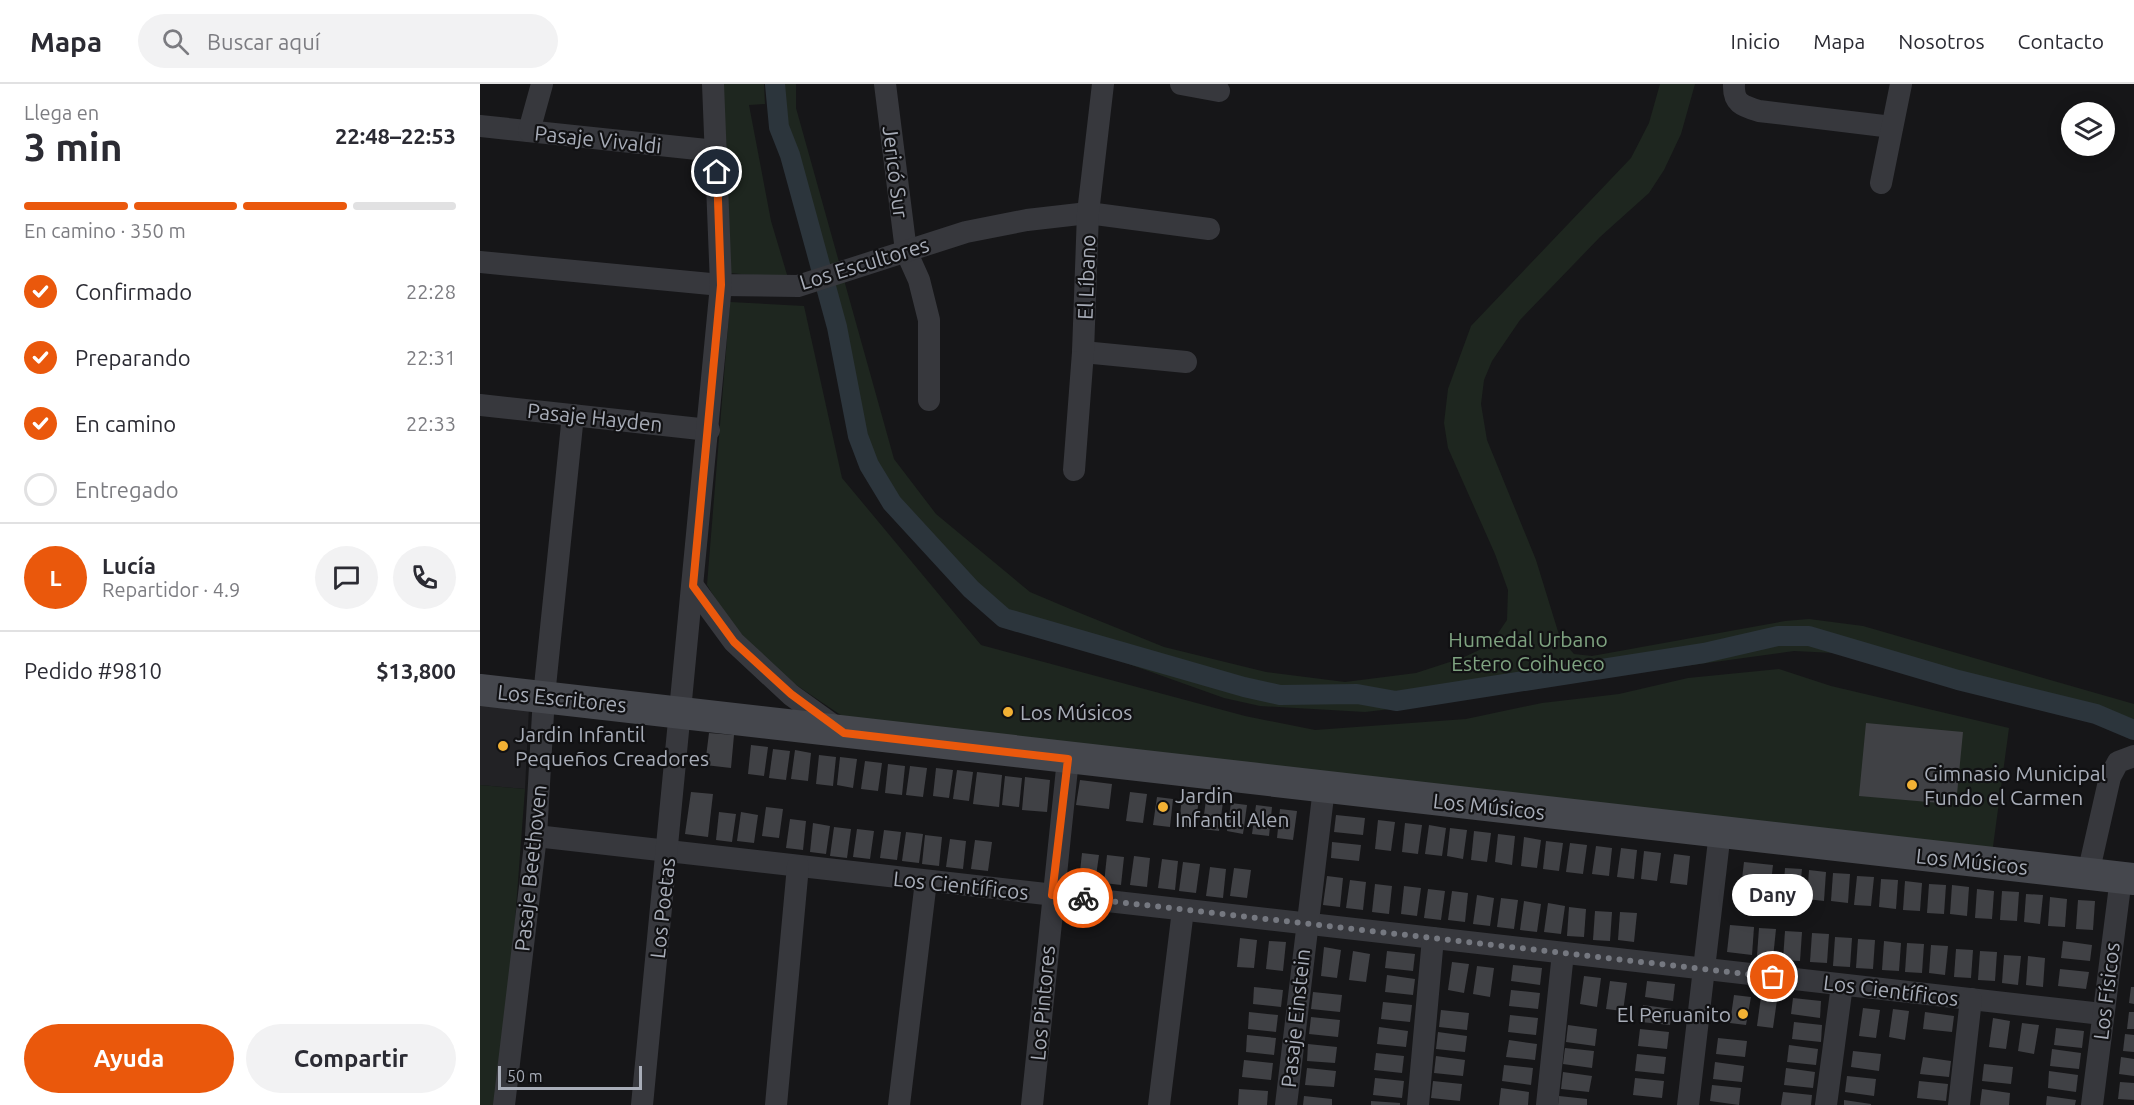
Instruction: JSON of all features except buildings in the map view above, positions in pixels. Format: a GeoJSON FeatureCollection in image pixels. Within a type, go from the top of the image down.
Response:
{"type":"FeatureCollection","features":[{"type":"Feature","properties":{"kind":"street"},"geometry":{"type":"LineString","coordinates":[[529,131],[542,84]]}},
{"type":"Feature","properties":{"kind":"street"},"geometry":{"type":"LineString","coordinates":[[681,711],[721,285],[713,84]]}},
{"type":"Feature","properties":{"kind":"street","name":"Jericó Sur"},"geometry":{"type":"LineString","coordinates":[[885,84],[906,251],[919,280],[928,320],[929,400]]}},
{"type":"Feature","properties":{"kind":"street","name":"El Líbano"},"geometry":{"type":"LineString","coordinates":[[1074,470],[1083,352],[1088,213],[1103,84]]}},
{"type":"Feature","properties":{"kind":"street"},"geometry":{"type":"LineString","coordinates":[[1181,84],[1219,91]]}},
{"type":"Feature","properties":{"kind":"street"},"geometry":{"type":"LineString","coordinates":[[1734,84],[1733,96],[1741,106],[1759,111],[1892,128]]}},
{"type":"Feature","properties":{"kind":"street"},"geometry":{"type":"LineString","coordinates":[[1881,183],[1901,84]]}},
{"type":"Feature","properties":{"kind":"street","name":"Pasaje Vivaldi"},"geometry":{"type":"LineString","coordinates":[[480,126],[716,151]]}},
{"type":"Feature","properties":{"kind":"street","name":"Los Escultores"},"geometry":{"type":"LineString","coordinates":[[480,262],[721,285],[798,286],[906,251],[997,225],[1088,213],[1209,229]]}},
{"type":"Feature","properties":{"kind":"street"},"geometry":{"type":"LineString","coordinates":[[1083,352],[1186,363]]}},
{"type":"Feature","properties":{"kind":"street","name":"Pasaje Hayden"},"geometry":{"type":"LineString","coordinates":[[480,405],[709,430]]}},
{"type":"Feature","properties":{"kind":"street","name":"Pasaje Beethoven"},"geometry":{"type":"LineString","coordinates":[[504,1105],[536,836],[544,696],[573,415]]}},
{"type":"Feature","properties":{"kind":"street","name":"Los Músicos"},"geometry":{"type":"LineString","coordinates":[[693,586],[734,642],[791,694],[844,733]]}},
{"type":"Feature","properties":{"kind":"street","name":"Los Escritores"},"geometry":{"type":"LineString","coordinates":[[480,690],[681,711]]}},
{"type":"Feature","properties":{"kind":"street","name":"Los Músicos"},"geometry":{"type":"LineString","coordinates":[[681,711],[1068,759],[2127,878]]}},
{"type":"Feature","properties":{"kind":"street","name":"Los Poetas"},"geometry":{"type":"LineString","coordinates":[[642,1105],[681,711]]}},
{"type":"Feature","properties":{"kind":"street"},"geometry":{"type":"LineString","coordinates":[[2088,874],[2110,777],[2118,762],[2134,756]]}},
{"type":"Feature","properties":{"kind":"street","name":"Los Pintores"},"geometry":{"type":"LineString","coordinates":[[1032,1105],[1052,895],[1068,759]]}},
{"type":"Feature","properties":{"kind":"street","name":"Pasaje Einstein"},"geometry":{"type":"LineString","coordinates":[[1286,1105],[1324,788]]}},
{"type":"Feature","properties":{"kind":"street"},"geometry":{"type":"LineString","coordinates":[[1688,1105],[1720,832]]}},
{"type":"Feature","properties":{"kind":"street","name":"Los Científicos"},"geometry":{"type":"LineString","coordinates":[[536,836],[2102,1014]]}},
{"type":"Feature","properties":{"kind":"street"},"geometry":{"type":"LineString","coordinates":[[777,1105],[798,866]]}},
{"type":"Feature","properties":{"kind":"street","name":"Los Físicos"},"geometry":{"type":"LineString","coordinates":[[2092,1105],[2102,1014],[2127,878]]}},
{"type":"Feature","properties":{"kind":"street"},"geometry":{"type":"LineString","coordinates":[[899,1105],[926,881]]}},
{"type":"Feature","properties":{"kind":"street"},"geometry":{"type":"LineString","coordinates":[[1159,1105],[1183,910]]}},
{"type":"Feature","properties":{"kind":"street"},"geometry":{"type":"LineString","coordinates":[[1418,1105],[1433,938]]}},
{"type":"Feature","properties":{"kind":"street"},"geometry":{"type":"LineString","coordinates":[[1547,1105],[1563,953]]}},
{"type":"Feature","properties":{"kind":"street"},"geometry":{"type":"LineString","coordinates":[[1826,1105],[1842,985]]}},
{"type":"Feature","properties":{"kind":"street"},"geometry":{"type":"LineString","coordinates":[[1959,1105],[1971,999]]}},
{"type":"Feature","properties":{"kind":"shaded area","name":"Jardin Infantil Pequeños Creadores"},"geometry":{"type":"Polygon","coordinates":[[[480,703],[529,707],[525,789],[480,785],[480,703]]]}},
{"type":"Feature","properties":{"kind":"green space"},"geometry":{"type":"Polygon","coordinates":[[[719,84],[764,84],[765,104],[749,105],[771,221],[788,278],[729,273],[719,84]]]}},
{"type":"Feature","properties":{"kind":"green space","name":"Humedal Urbano Estero Coihueco"},"geometry":{"type":"Polygon","coordinates":[[[775,84],[796,84],[796,108],[894,459],[936,514],[1030,592],[1075,611],[1164,647],[1266,672],[1345,682],[1416,673],[1462,658],[1490,645],[1507,620],[1508,590],[1495,554],[1448,448],[1444,423],[1448,389],[1471,326],[1631,158],[1649,123],[1660,84],[1695,84],[1681,134],[1664,170],[1649,193],[1600,237],[1520,320],[1492,361],[1484,380],[1481,404],[1487,440],[1536,560],[1560,638],[1574,654],[1592,656],[1785,621],[1809,619],[1863,626],[2134,704],[2134,732],[1834,653],[1794,651],[1365,712],[1260,706],[1224,698],[1028,628],[986,601],[874,474],[818,254],[778,114],[775,84]]]}},
{"type":"Feature","properties":{"kind":"green space"},"geometry":{"type":"Polygon","coordinates":[[[730,302],[804,306],[842,478],[981,645],[1245,716],[1315,730],[1466,719],[1542,703],[1619,694],[1688,678],[1779,669],[1831,686],[2009,728],[1992,854],[848,720],[777,672],[729,621],[707,585],[730,302]]]}},
{"type":"Feature","properties":{"kind":"green space"},"geometry":{"type":"Polygon","coordinates":[[[480,785],[525,789],[501,1105],[480,1105],[480,785]]]}},
{"type":"Feature","properties":{"kind":"waterway"},"geometry":{"type":"LineString","coordinates":[[775,84],[779,127],[790,155],[837,327],[858,436],[869,465],[892,503],[971,589],[1004,618],[1244,687],[1280,695],[1357,694],[1396,701],[1704,653],[1778,636],[1809,636],[1958,680],[2096,714],[2134,730]]}},
{"type":"Feature","properties":{"kind":"way so far"},"geometry":{"type":"LineString","coordinates":[[1083,898],[1773,977]]}},
{"type":"Feature","properties":{"kind":"place","name":"Los Músicos"},"geometry":{"type":"Point","coordinates":[1008,712]}},
{"type":"Feature","properties":{"kind":"place","name":"Jardin Infantil Pequeños Creadores"},"geometry":{"type":"Point","coordinates":[503,746]}},
{"type":"Feature","properties":{"kind":"place","name":"Gimnasio Municipal Fundo el Carmen"},"geometry":{"type":"Point","coordinates":[1912,785]}},
{"type":"Feature","properties":{"kind":"place","name":"Jardin Infantil Alen"},"geometry":{"type":"Point","coordinates":[1163,807]}},
{"type":"Feature","properties":{"kind":"place","name":"Dany"},"geometry":{"type":"Point","coordinates":[1773,977]}},
{"type":"Feature","properties":{"kind":"place","name":"El Peruanito"},"geometry":{"type":"Point","coordinates":[1743,1014]}},
{"type":"Feature","properties":{"kind":"route"},"geometry":{"type":"LineString","coordinates":[[717,172],[721,285],[693,586],[734,642],[791,694],[844,733],[1068,759],[1052,895],[1083,898]]}}]}
